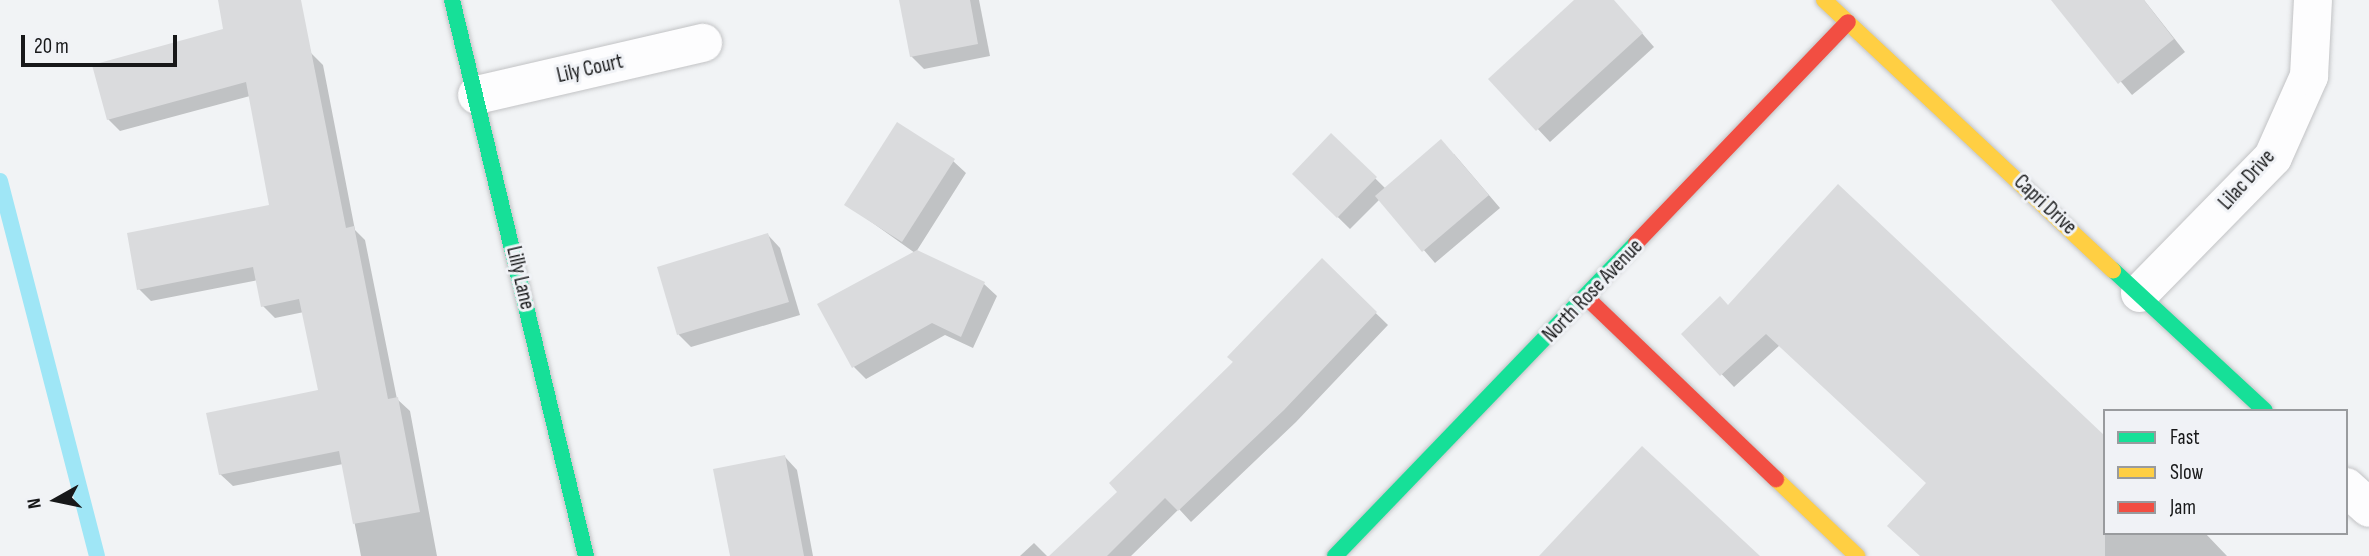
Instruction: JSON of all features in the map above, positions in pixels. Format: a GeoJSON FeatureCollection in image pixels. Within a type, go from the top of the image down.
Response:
{"type":"FeatureCollection","features":[{"type":"Feature","properties":{"kind":"street","name":"Lilly Lane"},"geometry":{"type":"LineString","coordinates":[[452,0],[586,556]]}},
{"type":"Feature","properties":{"kind":"street","name":"Capri Drive"},"geometry":{"type":"LineString","coordinates":[[1824,0],[2263,409]]}},
{"type":"Feature","properties":{"kind":"street","name":"Lilac Drive"},"geometry":{"type":"LineString","coordinates":[[2140,293],[2273,157],[2309,76],[2312,0]]}},
{"type":"Feature","properties":{"kind":"street","name":"North Rose Avenue"},"geometry":{"type":"LineString","coordinates":[[1335,556],[1587,299],[1847,22]]}},
{"type":"Feature","properties":{"kind":"street","name":"Lily Court"},"geometry":{"type":"LineString","coordinates":[[477,95],[703,43]]}},
{"type":"Feature","properties":{"kind":"street"},"geometry":{"type":"LineString","coordinates":[[1587,299],[1857,556]]}},
{"type":"Feature","properties":{"kind":"street"},"geometry":{"type":"LineString","coordinates":[[2348,489],[2369,508]]}},
{"type":"Feature","properties":{"kind":"building"},"geometry":{"type":"Polygon","coordinates":[[[218,0],[301,0],[346,228],[354,226],[388,399],[398,397],[420,512],[353,524],[339,451],[219,475],[206,413],[318,390],[299,299],[261,307],[253,267],[137,290],[127,233],[269,205],[246,82],[107,120],[92,65],[223,29],[218,0]]]}},
{"type":"Feature","properties":{"kind":"building"},"geometry":{"type":"Polygon","coordinates":[[[899,0],[970,0],[978,44],[910,57],[899,0]]]}},
{"type":"Feature","properties":{"kind":"building"},"geometry":{"type":"Polygon","coordinates":[[[1574,0],[1614,0],[1643,33],[1536,131],[1488,79],[1574,0]]]}},
{"type":"Feature","properties":{"kind":"building"},"geometry":{"type":"Polygon","coordinates":[[[2051,0],[2144,0],[2174,39],[2118,84],[2051,0]]]}},
{"type":"Feature","properties":{"kind":"building"},"geometry":{"type":"Polygon","coordinates":[[[897,122],[955,159],[902,242],[844,205],[897,122]]]}},
{"type":"Feature","properties":{"kind":"building"},"geometry":{"type":"Polygon","coordinates":[[[1331,133],[1377,177],[1337,218],[1292,174],[1331,133]]]}},
{"type":"Feature","properties":{"kind":"building"},"geometry":{"type":"Polygon","coordinates":[[[1441,139],[1489,195],[1422,252],[1375,196],[1441,139]]]}},
{"type":"Feature","properties":{"kind":"building"},"geometry":{"type":"Polygon","coordinates":[[[1838,184],[2103,434],[2105,556],[1920,556],[1887,526],[1926,483],[1766,334],[1720,376],[1681,334],[1720,296],[1728,305],[1838,184]]]}},
{"type":"Feature","properties":{"kind":"building"},"geometry":{"type":"Polygon","coordinates":[[[768,233],[789,302],[677,335],[657,267],[768,233]]]}},
{"type":"Feature","properties":{"kind":"building"},"geometry":{"type":"Polygon","coordinates":[[[917,250],[985,282],[961,337],[932,323],[852,368],[817,304],[917,250]]]}},
{"type":"Feature","properties":{"kind":"building"},"geometry":{"type":"Polygon","coordinates":[[[1322,258],[1377,312],[1284,410],[1178,511],[1165,498],[1107,556],[1049,556],[1117,492],[1109,483],[1233,362],[1227,357],[1322,258]]]}},
{"type":"Feature","properties":{"kind":"building"},"geometry":{"type":"Polygon","coordinates":[[[1642,446],[1760,556],[1539,556],[1642,446]]]}},
{"type":"Feature","properties":{"kind":"building"},"geometry":{"type":"Polygon","coordinates":[[[785,455],[804,556],[730,556],[713,469],[785,455]]]}},
{"type":"Feature","properties":{"kind":"waterway"},"geometry":{"type":"LineString","coordinates":[[0,181],[97,556]]}},
{"type":"Feature","properties":{"kind":"traffic: fast"},"geometry":{"type":"LineString","coordinates":[[452,0],[586,556]]}},
{"type":"Feature","properties":{"kind":"traffic: fast"},"geometry":{"type":"LineString","coordinates":[[1335,556],[1636,243]]}},
{"type":"Feature","properties":{"kind":"traffic: fast"},"geometry":{"type":"LineString","coordinates":[[2113,270],[2263,409]]}},
{"type":"Feature","properties":{"kind":"traffic: slow"},"geometry":{"type":"LineString","coordinates":[[1824,0],[2113,270]]}},
{"type":"Feature","properties":{"kind":"traffic: slow"},"geometry":{"type":"LineString","coordinates":[[1776,479],[1857,556]]}},
{"type":"Feature","properties":{"kind":"traffic: jam"},"geometry":{"type":"LineString","coordinates":[[1636,243],[1848,22]]}},
{"type":"Feature","properties":{"kind":"traffic: jam"},"geometry":{"type":"LineString","coordinates":[[1587,298],[1776,479]]}}]}
